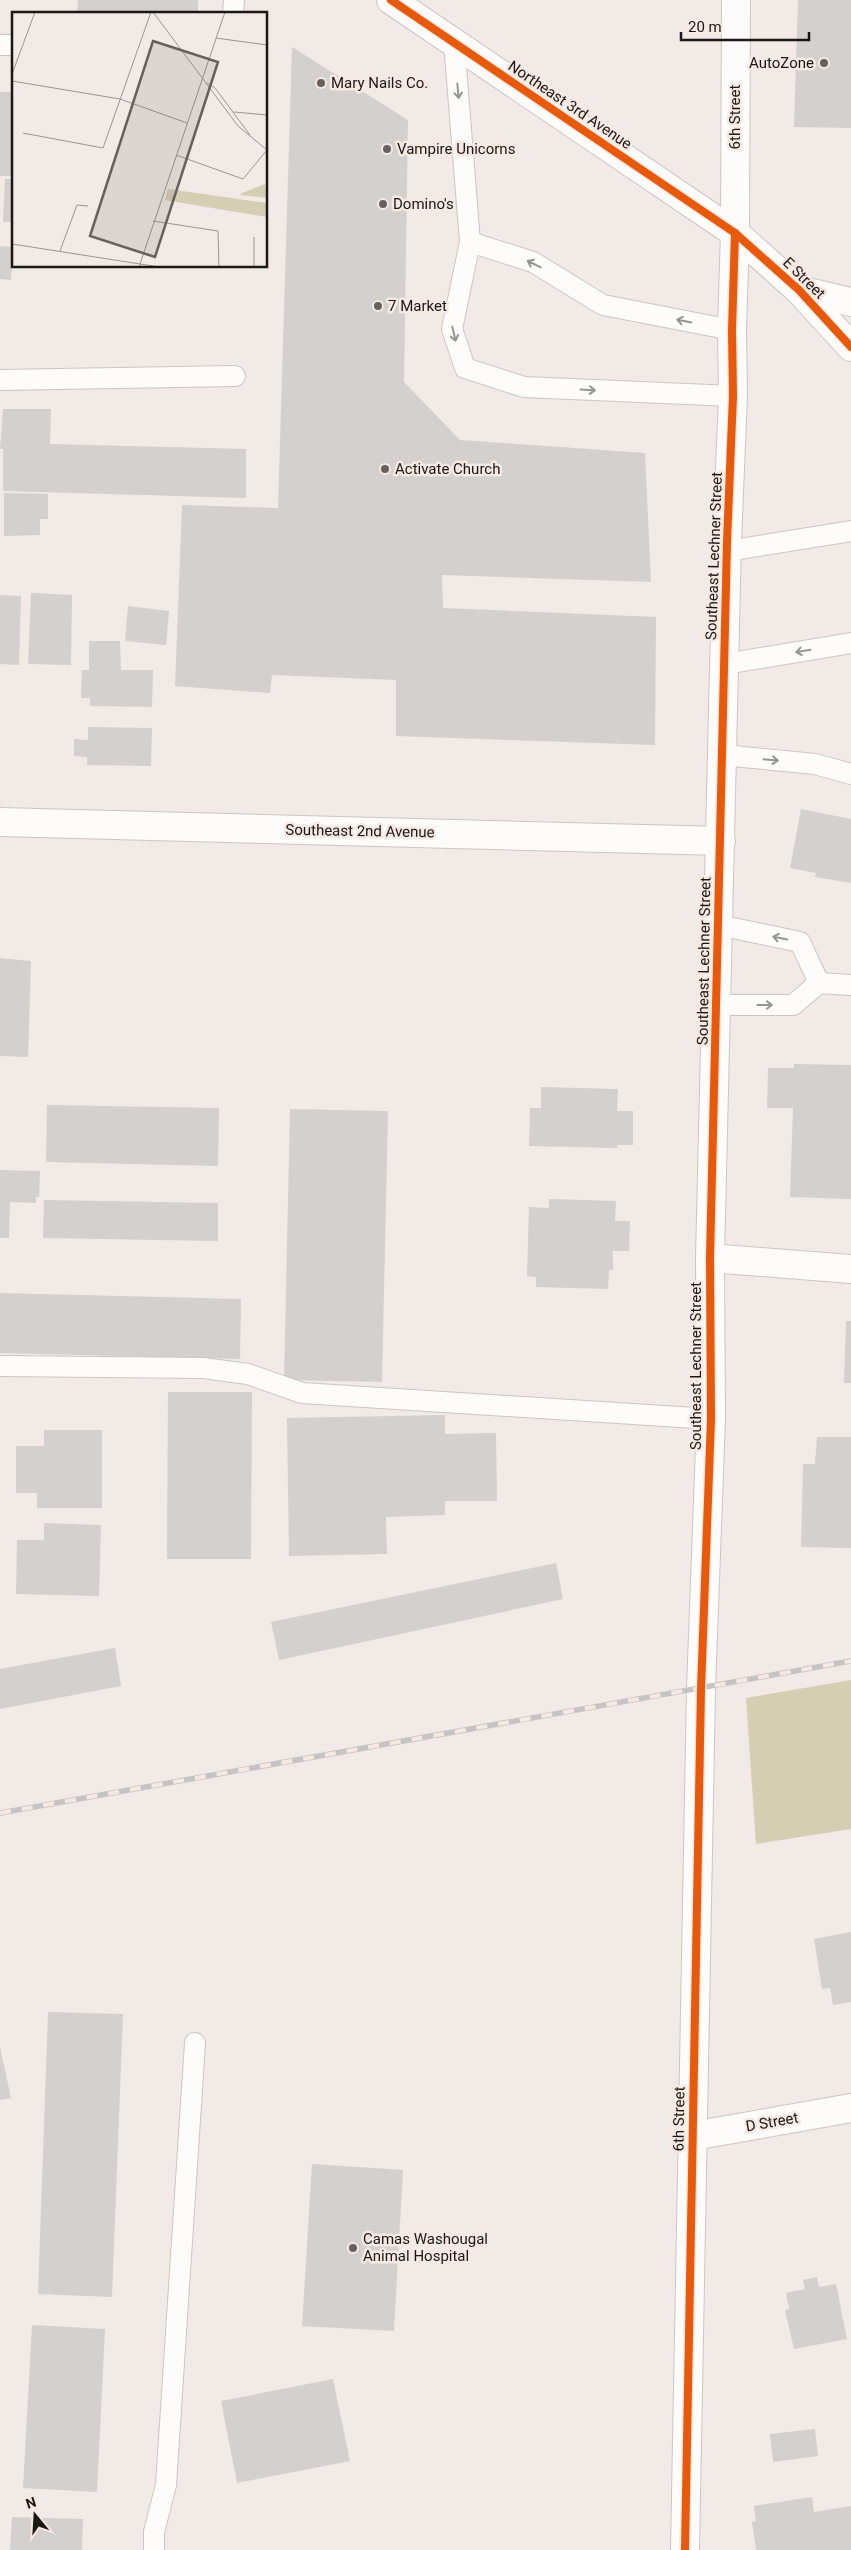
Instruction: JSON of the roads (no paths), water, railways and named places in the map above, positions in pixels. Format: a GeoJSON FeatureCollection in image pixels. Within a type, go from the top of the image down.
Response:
{"type":"FeatureCollection","features":[{"type":"Feature","properties":{"kind":"main road","name":"6th Street"},"geometry":{"type":"LineString","coordinates":[[735,233],[736,0]]}},
{"type":"Feature","properties":{"kind":"main road","name":"Northeast 3rd Avenue"},"geometry":{"type":"LineString","coordinates":[[404,4],[454,42],[735,233]]}},
{"type":"Feature","properties":{"kind":"main road","name":"E Street"},"geometry":{"type":"LineString","coordinates":[[735,233],[799,290],[851,347]]}},
{"type":"Feature","properties":{"kind":"main road","name":"Southeast Lechner Street"},"geometry":{"type":"LineString","coordinates":[[701,1689],[711,1419],[710,1258],[727,551],[733,396],[732,330],[735,233]]}},
{"type":"Feature","properties":{"kind":"main road","name":"E Street"},"geometry":{"type":"LineString","coordinates":[[799,290],[851,302]]}},
{"type":"Feature","properties":{"kind":"main road","name":"Southeast 2nd Avenue"},"geometry":{"type":"LineString","coordinates":[[0,822],[721,841]]}},
{"type":"Feature","properties":{"kind":"main road"},"geometry":{"type":"LineString","coordinates":[[710,1258],[851,1269]]}},
{"type":"Feature","properties":{"kind":"main road","name":"6th Street"},"geometry":{"type":"LineString","coordinates":[[685,2550],[701,1689]]}},
{"type":"Feature","properties":{"kind":"main road","name":"D Street"},"geometry":{"type":"LineString","coordinates":[[692,2136],[851,2108]]}},
{"type":"Feature","properties":{"kind":"lane"},"geometry":{"type":"LineString","coordinates":[[454,42],[470,242],[452,329],[465,368],[524,387],[733,396]]}},
{"type":"Feature","properties":{"kind":"lane"},"geometry":{"type":"LineString","coordinates":[[470,242],[534,262],[603,305],[732,330]]}},
{"type":"Feature","properties":{"kind":"lane"},"geometry":{"type":"LineString","coordinates":[[0,380],[235,376]]}},
{"type":"Feature","properties":{"kind":"lane"},"geometry":{"type":"LineString","coordinates":[[727,551],[851,531]]}},
{"type":"Feature","properties":{"kind":"lane"},"geometry":{"type":"LineString","coordinates":[[724,664],[851,643]]}},
{"type":"Feature","properties":{"kind":"lane"},"geometry":{"type":"LineString","coordinates":[[722,756],[815,764],[851,774]]}},
{"type":"Feature","properties":{"kind":"lane"},"geometry":{"type":"LineString","coordinates":[[719,925],[800,942],[819,983]]}},
{"type":"Feature","properties":{"kind":"lane"},"geometry":{"type":"LineString","coordinates":[[716,1005],[793,1005],[819,983],[851,985]]}},
{"type":"Feature","properties":{"kind":"lane"},"geometry":{"type":"LineString","coordinates":[[0,1366],[203,1368],[248,1374],[302,1392],[711,1419]]}},
{"type":"Feature","properties":{"kind":"lane"},"geometry":{"type":"LineString","coordinates":[[154,2550],[154,2532],[166,2485],[195,2043]]}},
{"type":"Feature","properties":{"kind":"railway"},"geometry":{"type":"LineString","coordinates":[[0,1813],[851,1661]]}},
{"type":"Feature","properties":{"kind":"place","name":"AutoZone"},"geometry":{"type":"Point","coordinates":[824,63]}},
{"type":"Feature","properties":{"kind":"place","name":"Mary Nails Co."},"geometry":{"type":"Point","coordinates":[321,83]}},
{"type":"Feature","properties":{"kind":"place","name":"Vampire Unicorns"},"geometry":{"type":"Point","coordinates":[387,149]}},
{"type":"Feature","properties":{"kind":"place","name":"Domino's"},"geometry":{"type":"Point","coordinates":[383,204]}},
{"type":"Feature","properties":{"kind":"place","name":"7 Market"},"geometry":{"type":"Point","coordinates":[378,306]}},
{"type":"Feature","properties":{"kind":"place","name":"Activate Church"},"geometry":{"type":"Point","coordinates":[385,469]}},
{"type":"Feature","properties":{"kind":"place","name":"Camas Washougal Animal Hospital"},"geometry":{"type":"Point","coordinates":[353,2248]}}]}
